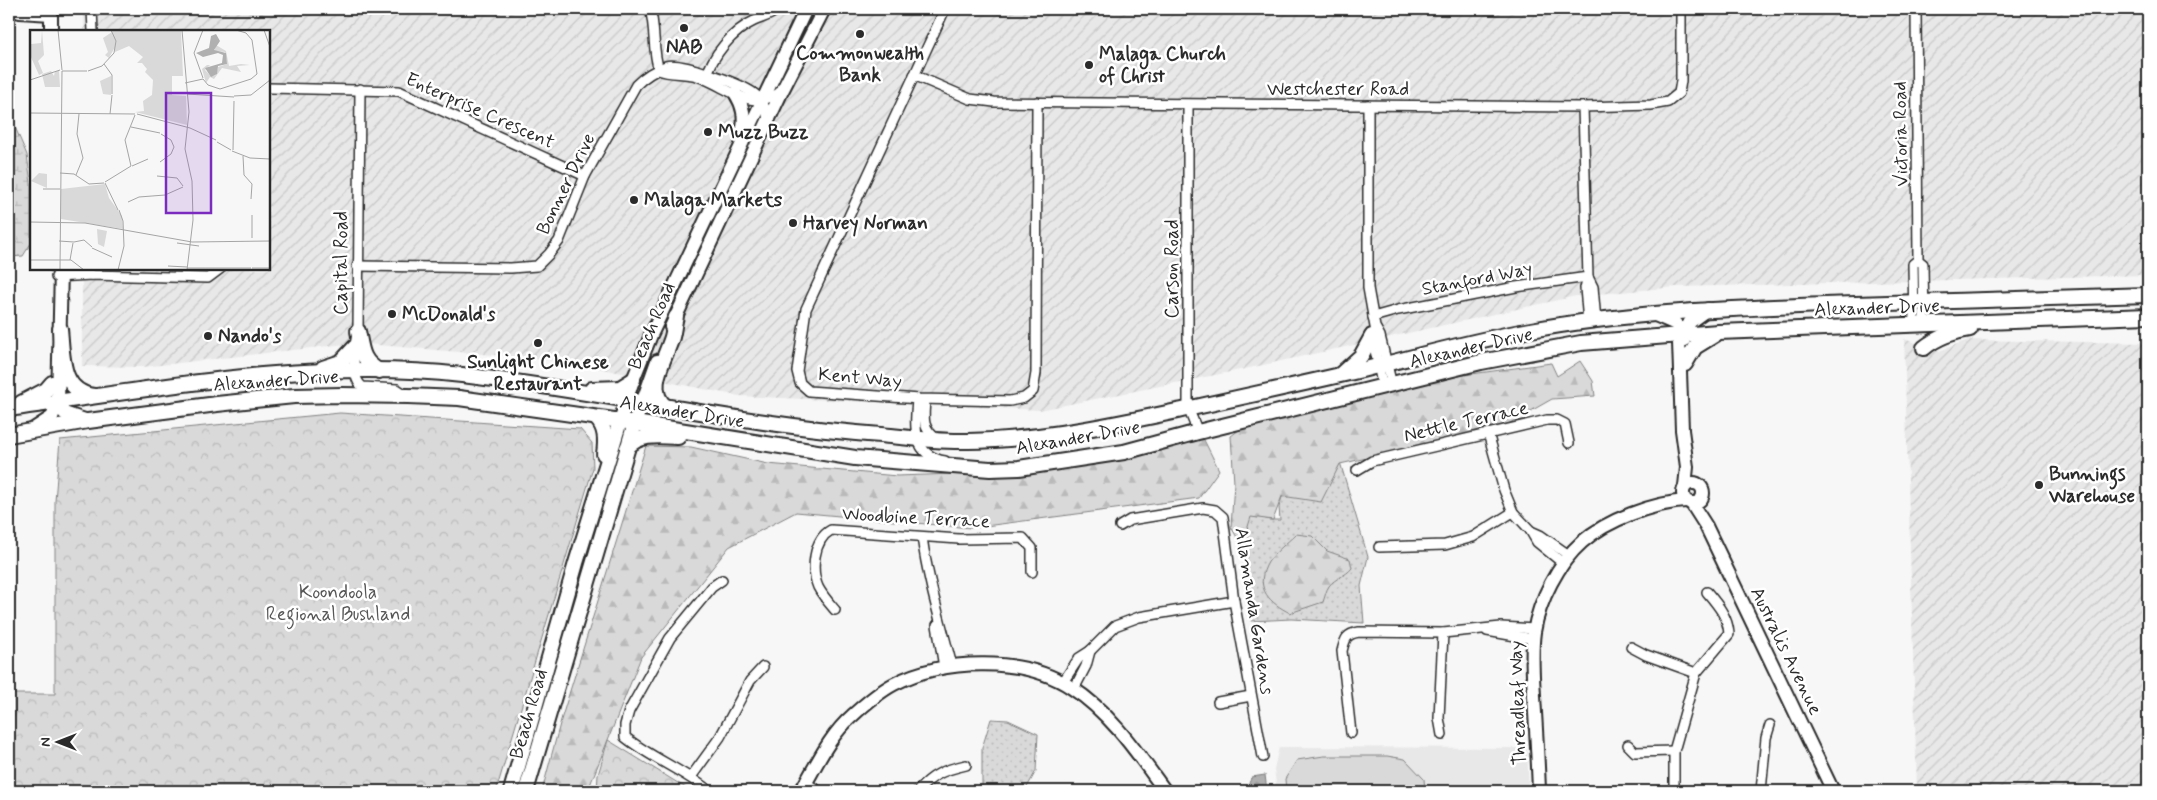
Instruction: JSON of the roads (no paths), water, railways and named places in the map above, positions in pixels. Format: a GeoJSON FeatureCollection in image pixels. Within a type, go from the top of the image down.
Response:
{"type":"FeatureCollection","features":[{"type":"Feature","properties":{"kind":"main road"},"geometry":{"type":"LineString","coordinates":[[9,9],[20,12],[48,11]]}},
{"type":"Feature","properties":{"kind":"main road","name":"Beach Road"},"geometry":{"type":"LineString","coordinates":[[511,791],[592,510],[633,380],[651,335],[806,9]]}},
{"type":"Feature","properties":{"kind":"main road","name":"Beach Road"},"geometry":{"type":"LineString","coordinates":[[526,791],[641,402],[676,317],[768,120],[824,9]]}},
{"type":"Feature","properties":{"kind":"main road"},"geometry":{"type":"LineString","coordinates":[[45,30],[48,11]]}},
{"type":"Feature","properties":{"kind":"main road"},"geometry":{"type":"LineString","coordinates":[[48,11],[51,30]]}},
{"type":"Feature","properties":{"kind":"main road"},"geometry":{"type":"LineString","coordinates":[[733,161],[744,120],[741,103],[735,93]]}},
{"type":"Feature","properties":{"kind":"main road"},"geometry":{"type":"LineString","coordinates":[[683,268],[690,265],[700,245],[708,238],[713,238]]}},
{"type":"Feature","properties":{"kind":"main road"},"geometry":{"type":"LineString","coordinates":[[30,432],[52,416],[58,403],[60,329],[58,272]]}},
{"type":"Feature","properties":{"kind":"main road"},"geometry":{"type":"LineString","coordinates":[[58,272],[52,391],[66,415],[88,422]]}},
{"type":"Feature","properties":{"kind":"main road","name":"Alexander Drive"},"geometry":{"type":"LineString","coordinates":[[9,409],[214,380],[308,372],[379,371],[458,374],[794,427],[962,441],[1057,435],[1338,376],[1475,341],[1536,329],[1592,321],[1708,309],[2148,295]]}},
{"type":"Feature","properties":{"kind":"main road"},"geometry":{"type":"LineString","coordinates":[[1690,494],[1682,430],[1678,348],[1681,335],[1690,322],[1708,309]]}},
{"type":"Feature","properties":{"kind":"main road"},"geometry":{"type":"LineString","coordinates":[[1655,315],[1676,324],[1685,342],[1685,376],[1681,387]]}},
{"type":"Feature","properties":{"kind":"main road","name":"Alexander Drive"},"geometry":{"type":"LineString","coordinates":[[9,435],[217,404],[294,396],[342,394],[408,396],[459,398],[635,423],[855,458],[990,469],[1019,468],[1124,452],[1481,362],[1581,343],[1718,332],[2148,316]]}},
{"type":"Feature","properties":{"kind":"main road"},"geometry":{"type":"LineString","coordinates":[[666,407],[657,397],[656,387],[676,317]]}},
{"type":"Feature","properties":{"kind":"main road"},"geometry":{"type":"LineString","coordinates":[[1924,348],[1931,341],[1961,330],[1980,328],[1989,322]]}},
{"type":"Feature","properties":{"kind":"main road"},"geometry":{"type":"LineString","coordinates":[[1338,376],[1361,356],[1368,346],[1373,326]]}},
{"type":"Feature","properties":{"kind":"main road"},"geometry":{"type":"LineString","coordinates":[[60,329],[65,370],[70,383],[82,394],[100,396]]}},
{"type":"Feature","properties":{"kind":"main road"},"geometry":{"type":"LineString","coordinates":[[358,331],[364,359],[379,371]]}},
{"type":"Feature","properties":{"kind":"main road"},"geometry":{"type":"LineString","coordinates":[[1685,364],[1695,347],[1718,332]]}},
{"type":"Feature","properties":{"kind":"main road"},"geometry":{"type":"LineString","coordinates":[[308,372],[336,364],[355,347]]}},
{"type":"Feature","properties":{"kind":"main road"},"geometry":{"type":"LineString","coordinates":[[537,385],[558,384],[580,388],[604,389],[625,386],[633,380]]}},
{"type":"Feature","properties":{"kind":"main road"},"geometry":{"type":"LineString","coordinates":[[9,409],[42,393],[52,383]]}},
{"type":"Feature","properties":{"kind":"main road"},"geometry":{"type":"LineString","coordinates":[[592,510],[592,494],[603,459],[606,442],[603,426],[596,418]]}},
{"type":"Feature","properties":{"kind":"main road"},"geometry":{"type":"LineString","coordinates":[[627,448],[636,439],[644,437],[734,439]]}},
{"type":"Feature","properties":{"kind":"main road","name":"Threadleaf Way"},"geometry":{"type":"LineString","coordinates":[[1539,791],[1533,661],[1534,634],[1543,601],[1567,560],[1581,543],[1603,527],[1640,511],[1690,494]]}},
{"type":"Feature","properties":{"kind":"main road","name":"Australis Avenue"},"geometry":{"type":"LineString","coordinates":[[1690,494],[1833,791]]}},
{"type":"Feature","properties":{"kind":"main road"},"geometry":{"type":"LineString","coordinates":[[803,789],[825,749],[850,717],[892,685],[906,678],[948,666],[982,664],[1015,667],[1068,685],[1100,709],[1126,739],[1165,791]]}},
{"type":"Feature","properties":{"kind":"street"},"geometry":{"type":"LineString","coordinates":[[92,9],[93,30]]}},
{"type":"Feature","properties":{"kind":"street"},"geometry":{"type":"LineString","coordinates":[[650,9],[653,20],[654,58],[659,70]]}},
{"type":"Feature","properties":{"kind":"street"},"geometry":{"type":"LineString","coordinates":[[709,77],[718,54],[735,33],[753,21],[771,16],[778,9]]}},
{"type":"Feature","properties":{"kind":"street","name":"Kent Way"},"geometry":{"type":"LineString","coordinates":[[944,9],[806,309],[798,372],[800,383],[809,392],[921,399],[1010,401],[1024,398],[1033,391],[1036,373],[1037,102]]}},
{"type":"Feature","properties":{"kind":"street","name":"Westchester Road"},"geometry":{"type":"LineString","coordinates":[[914,75],[970,99],[994,102],[1583,108],[1651,105],[1668,102],[1679,92],[1681,81],[1681,9]]}},
{"type":"Feature","properties":{"kind":"street","name":"Victoria Road"},"geometry":{"type":"LineString","coordinates":[[1916,9],[1918,260],[1914,264],[1919,325]]}},
{"type":"Feature","properties":{"kind":"street","name":"Bonner Drive"},"geometry":{"type":"LineString","coordinates":[[357,266],[528,268],[537,266],[558,241],[585,176],[636,85],[643,78],[667,65],[709,77],[755,94],[761,101]]}},
{"type":"Feature","properties":{"kind":"street","name":"Bonner Drive"},"geometry":{"type":"LineString","coordinates":[[709,77],[751,101],[761,101]]}},
{"type":"Feature","properties":{"kind":"street","name":"Enterprise Crescent"},"geometry":{"type":"LineString","coordinates":[[270,88],[399,91],[585,176]]}},
{"type":"Feature","properties":{"kind":"street","name":"Capital Road"},"geometry":{"type":"LineString","coordinates":[[356,371],[360,89]]}},
{"type":"Feature","properties":{"kind":"street"},"geometry":{"type":"LineString","coordinates":[[768,120],[766,109],[761,101],[773,98],[782,91]]}},
{"type":"Feature","properties":{"kind":"street","name":"Carson Road"},"geometry":{"type":"LineString","coordinates":[[1188,105],[1188,408],[1198,432]]}},
{"type":"Feature","properties":{"kind":"street"},"geometry":{"type":"LineString","coordinates":[[1368,105],[1368,288],[1373,326],[1387,387]]}},
{"type":"Feature","properties":{"kind":"street"},"geometry":{"type":"LineString","coordinates":[[1583,108],[1588,277],[1585,288],[1592,321]]}},
{"type":"Feature","properties":{"kind":"street"},"geometry":{"type":"LineString","coordinates":[[58,272],[79,270],[208,278],[219,270]]}},
{"type":"Feature","properties":{"kind":"street","name":"Stanford Way"},"geometry":{"type":"LineString","coordinates":[[1373,326],[1398,310],[1516,287],[1588,277]]}},
{"type":"Feature","properties":{"kind":"street"},"geometry":{"type":"LineString","coordinates":[[356,371],[357,380],[363,387],[397,389],[408,396]]}},
{"type":"Feature","properties":{"kind":"street"},"geometry":{"type":"LineString","coordinates":[[921,399],[915,429],[917,438],[927,454],[938,460],[990,469]]}},
{"type":"Feature","properties":{"kind":"street"},"geometry":{"type":"LineString","coordinates":[[921,399],[925,427],[929,434],[938,440]]}},
{"type":"Feature","properties":{"kind":"street","name":"Nettle Terrace"},"geometry":{"type":"LineString","coordinates":[[1357,470],[1372,461],[1547,420],[1557,420],[1565,424],[1569,444]]}},
{"type":"Feature","properties":{"kind":"street"},"geometry":{"type":"LineString","coordinates":[[1488,433],[1513,512],[1530,530],[1540,535],[1567,560]]}},
{"type":"Feature","properties":{"kind":"street","name":"Allamanda Gardens"},"geometry":{"type":"LineString","coordinates":[[1120,526],[1130,520],[1203,508],[1215,510],[1223,517],[1234,601],[1263,757]]}},
{"type":"Feature","properties":{"kind":"street"},"geometry":{"type":"LineString","coordinates":[[1379,547],[1445,545],[1473,537],[1513,512]]}},
{"type":"Feature","properties":{"kind":"street","name":"Woodbine Terrace"},"geometry":{"type":"LineString","coordinates":[[834,610],[819,588],[814,567],[819,542],[823,534],[831,530],[959,539],[1023,538],[1032,548],[1032,572]]}},
{"type":"Feature","properties":{"kind":"street"},"geometry":{"type":"LineString","coordinates":[[922,537],[926,568],[937,615],[939,644],[948,666]]}},
{"type":"Feature","properties":{"kind":"street"},"geometry":{"type":"LineString","coordinates":[[709,791],[692,777],[634,744],[626,737],[625,725],[629,712],[670,638],[712,587],[722,580]]}},
{"type":"Feature","properties":{"kind":"street"},"geometry":{"type":"LineString","coordinates":[[1674,791],[1674,751],[1696,673],[1729,634],[1728,624],[1722,611],[1707,592]]}},
{"type":"Feature","properties":{"kind":"street"},"geometry":{"type":"LineString","coordinates":[[1068,685],[1079,658],[1090,651],[1115,626],[1139,617],[1234,601]]}},
{"type":"Feature","properties":{"kind":"street"},"geometry":{"type":"LineString","coordinates":[[1351,733],[1342,651],[1346,637],[1351,634],[1359,632],[1443,633],[1501,627],[1534,634]]}},
{"type":"Feature","properties":{"kind":"street"},"geometry":{"type":"LineString","coordinates":[[1442,735],[1439,718],[1443,633]]}},
{"type":"Feature","properties":{"kind":"street"},"geometry":{"type":"LineString","coordinates":[[1631,646],[1646,655],[1696,673]]}},
{"type":"Feature","properties":{"kind":"street"},"geometry":{"type":"LineString","coordinates":[[692,777],[720,737],[750,681],[763,667]]}},
{"type":"Feature","properties":{"kind":"street"},"geometry":{"type":"LineString","coordinates":[[1218,702],[1251,696]]}},
{"type":"Feature","properties":{"kind":"street"},"geometry":{"type":"LineString","coordinates":[[1761,791],[1766,738],[1770,725]]}},
{"type":"Feature","properties":{"kind":"street"},"geometry":{"type":"LineString","coordinates":[[1628,745],[1635,752],[1674,751]]}},
{"type":"Feature","properties":{"kind":"street"},"geometry":{"type":"LineString","coordinates":[[918,791],[929,779],[946,770],[966,765]]}},
{"type":"Feature","properties":{"kind":"street"},"geometry":{"type":"LineString","coordinates":[[803,789],[820,791]]}},
{"type":"Feature","properties":{"kind":"water"},"geometry":{"type":"Polygon","coordinates":[[[1265,775],[1267,791],[1245,791],[1252,777],[1265,775]]]}},
{"type":"Feature","properties":{"kind":"place","name":"NAB"},"geometry":{"type":"Point","coordinates":[684,28]}},
{"type":"Feature","properties":{"kind":"place","name":"Commonwealth Bank"},"geometry":{"type":"Point","coordinates":[860,34]}},
{"type":"Feature","properties":{"kind":"place","name":"Malaga Church of Christ"},"geometry":{"type":"Point","coordinates":[1089,65]}},
{"type":"Feature","properties":{"kind":"place","name":"Muzz Buzz"},"geometry":{"type":"Point","coordinates":[708,132]}},
{"type":"Feature","properties":{"kind":"place","name":"Malaga Markets"},"geometry":{"type":"Point","coordinates":[634,200]}},
{"type":"Feature","properties":{"kind":"place","name":"Harvey Norman"},"geometry":{"type":"Point","coordinates":[793,223]}},
{"type":"Feature","properties":{"kind":"place","name":"McDonald's"},"geometry":{"type":"Point","coordinates":[392,314]}},
{"type":"Feature","properties":{"kind":"place","name":"Nando's"},"geometry":{"type":"Point","coordinates":[208,336]}},
{"type":"Feature","properties":{"kind":"place","name":"Sunlight Chinese Restaurant"},"geometry":{"type":"Point","coordinates":[538,343]}},
{"type":"Feature","properties":{"kind":"place","name":"Bunnings Warehouse"},"geometry":{"type":"Point","coordinates":[2039,485]}},
{"type":"Feature","properties":{"kind":"park label","name":"Koondoola Regional Bushland"},"geometry":{"type":"Point","coordinates":[338,603]}}]}
